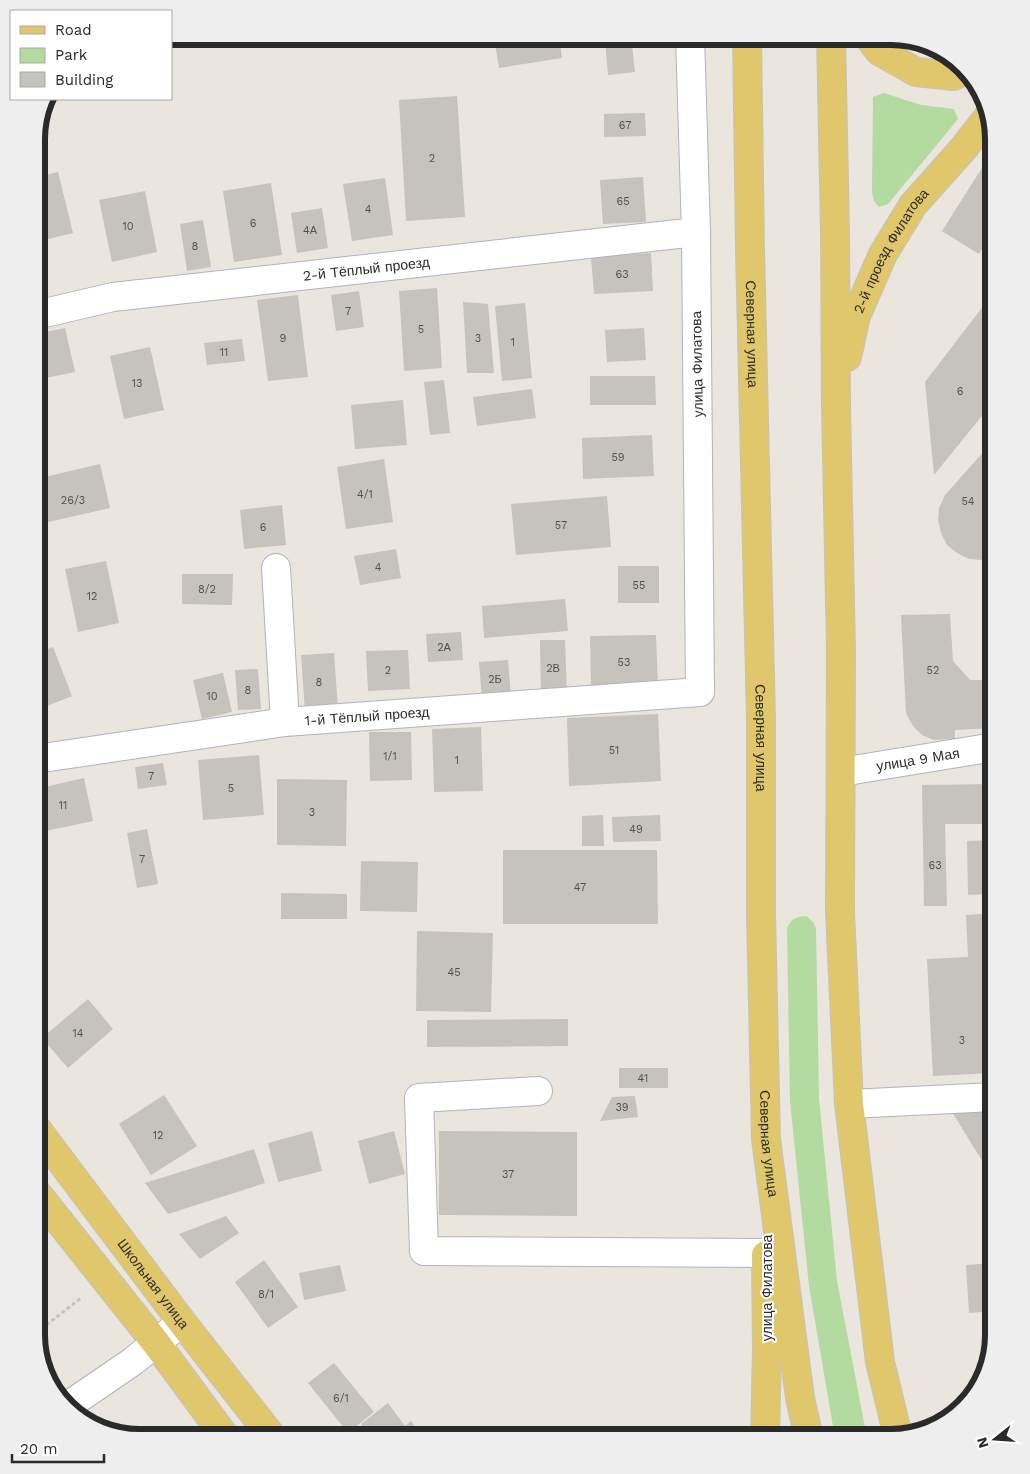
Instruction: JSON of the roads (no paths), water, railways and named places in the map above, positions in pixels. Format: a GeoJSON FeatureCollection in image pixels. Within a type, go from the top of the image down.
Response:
{"type":"FeatureCollection","features":[{"type":"Feature","properties":{"kind":"main road","name":"Северная улица"},"geometry":{"type":"LineString","coordinates":[[747,45],[766,1139],[799,1389],[807,1429]]}},
{"type":"Feature","properties":{"kind":"main road"},"geometry":{"type":"LineString","coordinates":[[832,45],[840,640],[840,912],[849,1104],[880,1362],[896,1429]]}},
{"type":"Feature","properties":{"kind":"main road"},"geometry":{"type":"LineString","coordinates":[[875,45],[879,51],[916,72],[954,76],[958,74]]}},
{"type":"Feature","properties":{"kind":"main road","name":"2-й проезд Филатова"},"geometry":{"type":"LineString","coordinates":[[836,407],[856,316],[883,254],[913,204],[963,149],[983,123]]}},
{"type":"Feature","properties":{"kind":"main road","name":"улица Филатова"},"geometry":{"type":"LineString","coordinates":[[765,1429],[767,1348],[766,1139]]}},
{"type":"Feature","properties":{"kind":"main road","name":"Школьная улица"},"geometry":{"type":"LineString","coordinates":[[45,1140],[182,1322],[266,1429]]}},
{"type":"Feature","properties":{"kind":"main road"},"geometry":{"type":"LineString","coordinates":[[45,1203],[156,1343],[219,1429]]}},
{"type":"Feature","properties":{"kind":"street","name":"улица Филатова"},"geometry":{"type":"LineString","coordinates":[[690,45],[696,232],[700,692]]}},
{"type":"Feature","properties":{"kind":"street","name":"2-й Тёплый проезд"},"geometry":{"type":"LineString","coordinates":[[45,313],[113,297],[696,232]]}},
{"type":"Feature","properties":{"kind":"street"},"geometry":{"type":"LineString","coordinates":[[276,568],[285,722]]}},
{"type":"Feature","properties":{"kind":"street","name":"1-й Тёплый проезд"},"geometry":{"type":"LineString","coordinates":[[45,758],[285,722],[700,692]]}},
{"type":"Feature","properties":{"kind":"street","name":"улица 9 Мая"},"geometry":{"type":"LineString","coordinates":[[841,772],[985,749]]}},
{"type":"Feature","properties":{"kind":"street"},"geometry":{"type":"LineString","coordinates":[[538,1092],[418,1098],[424,1251],[766,1253]]}},
{"type":"Feature","properties":{"kind":"street"},"geometry":{"type":"LineString","coordinates":[[849,1104],[985,1096]]}},
{"type":"Feature","properties":{"kind":"street"},"geometry":{"type":"LineString","coordinates":[[74,1403],[132,1362],[182,1322]]}}]}
